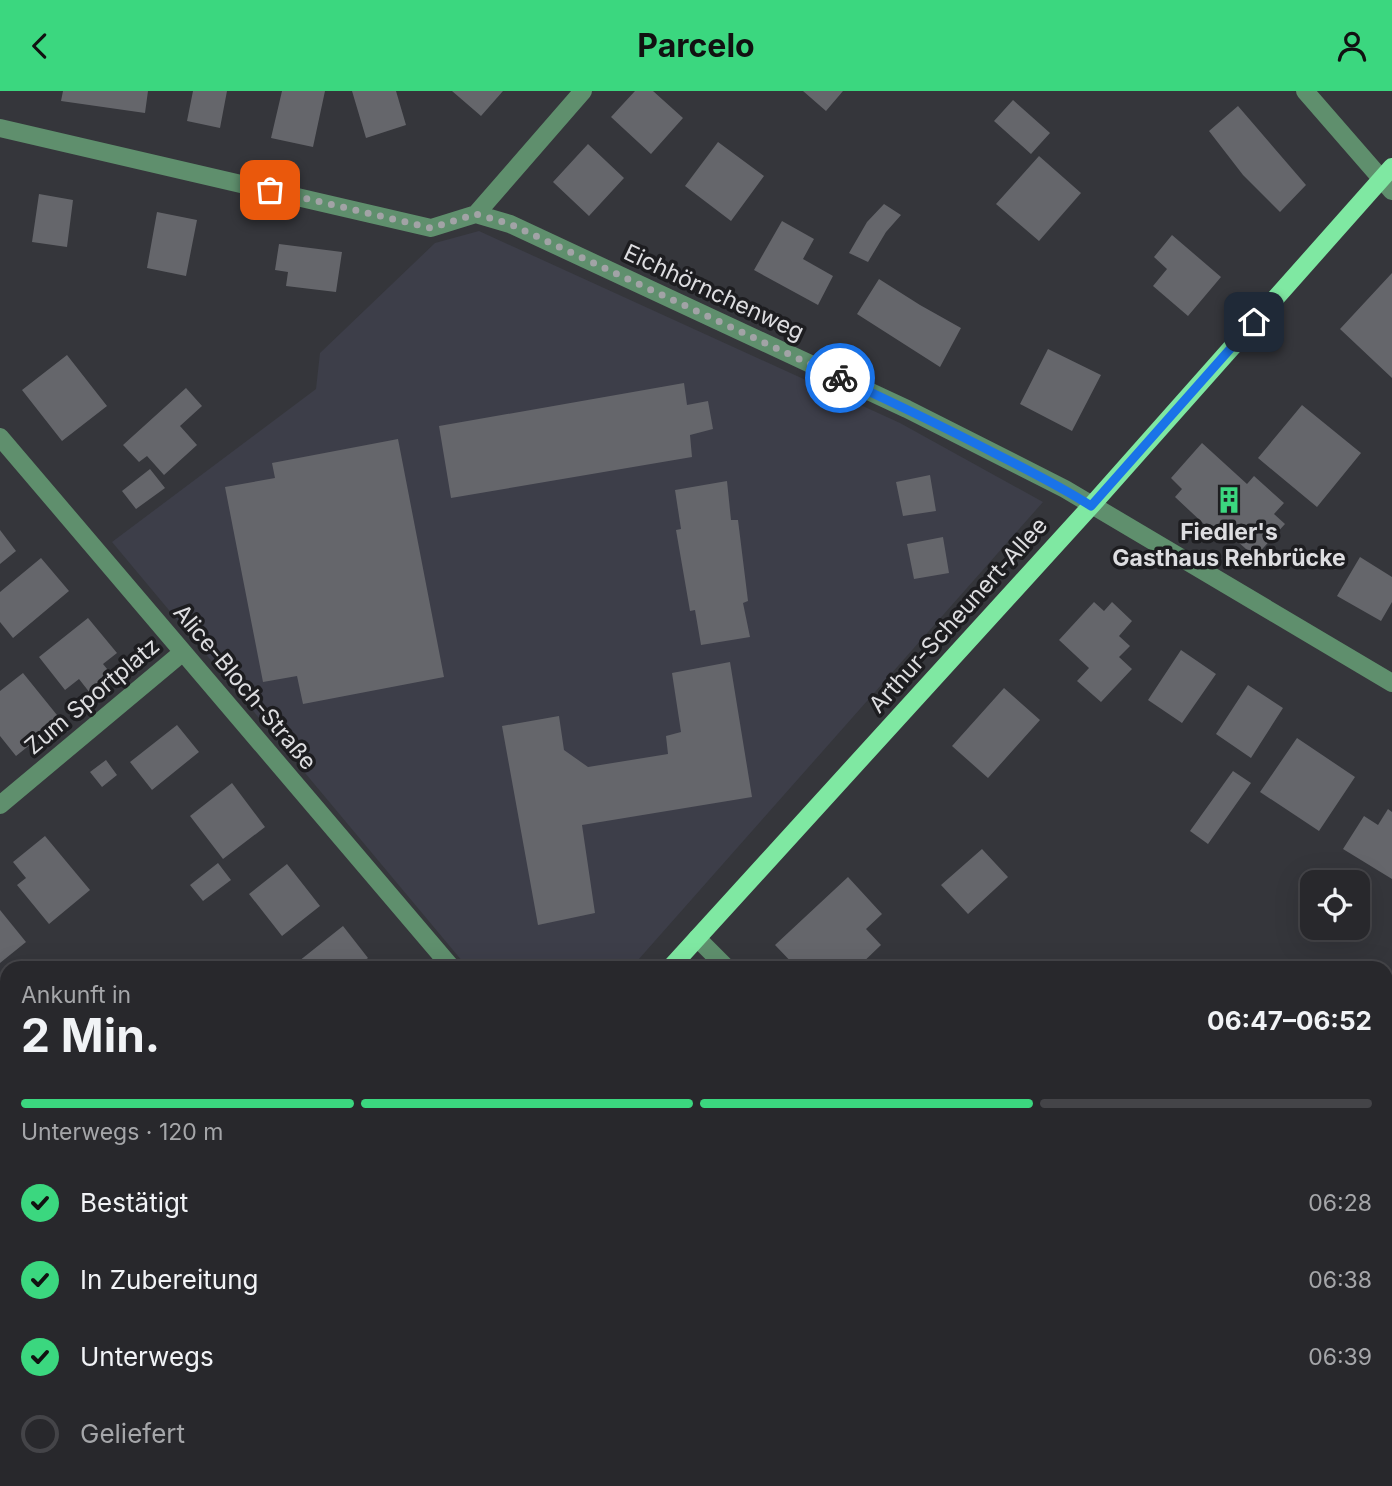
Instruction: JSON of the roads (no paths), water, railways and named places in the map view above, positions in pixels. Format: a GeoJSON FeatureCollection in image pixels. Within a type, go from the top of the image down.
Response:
{"type":"FeatureCollection","features":[{"type":"Feature","properties":{"kind":"main road","name":"Arthur-Scheunert-Allee"},"geometry":{"type":"LineString","coordinates":[[676,961],[1388,179]]}},
{"type":"Feature","properties":{"kind":"street"},"geometry":{"type":"LineString","coordinates":[[0,128],[431,228],[476,214],[583,91]]}},
{"type":"Feature","properties":{"kind":"street"},"geometry":{"type":"LineString","coordinates":[[1305,91],[1388,179]]}},
{"type":"Feature","properties":{"kind":"street","name":"Eichhörnchenweg"},"geometry":{"type":"LineString","coordinates":[[476,214],[510,224],[907,409],[1065,489],[1392,683]]}},
{"type":"Feature","properties":{"kind":"street","name":"Alice-Bloch-Straße"},"geometry":{"type":"LineString","coordinates":[[0,437],[446,961]]}},
{"type":"Feature","properties":{"kind":"street","name":"Zum Sportplatz"},"geometry":{"type":"LineString","coordinates":[[0,805],[183,652]]}},
{"type":"Feature","properties":{"kind":"street"},"geometry":{"type":"LineString","coordinates":[[697,938],[720,961]]}},
{"type":"Feature","properties":{"kind":"place","name":"Fiedler's Gasthaus Rehbrücke"},"geometry":{"type":"Point","coordinates":[1229,500]}}]}
